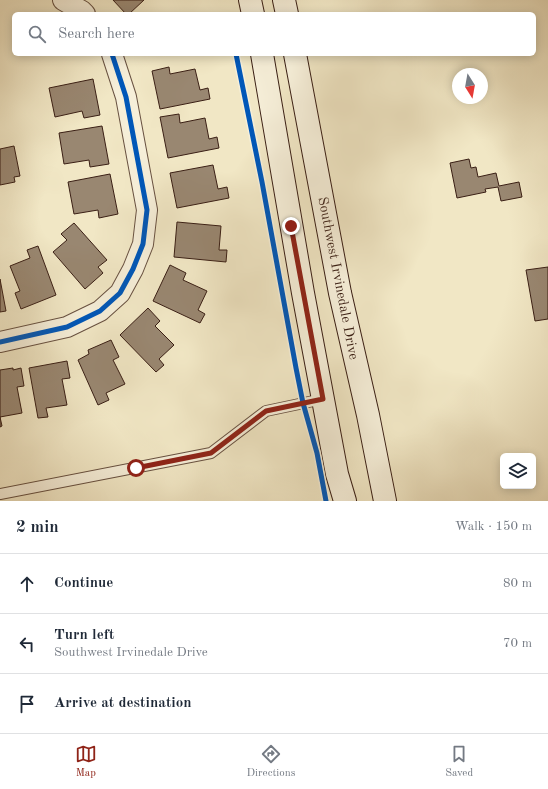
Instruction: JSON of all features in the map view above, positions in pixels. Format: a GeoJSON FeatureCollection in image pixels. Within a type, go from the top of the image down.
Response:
{"type":"FeatureCollection","features":[{"type":"Feature","properties":{"kind":"main road"},"geometry":{"type":"LineString","coordinates":[[250,0],[253,12]]}},
{"type":"Feature","properties":{"kind":"main road"},"geometry":{"type":"LineString","coordinates":[[284,0],[287,12]]}},
{"type":"Feature","properties":{"kind":"main road"},"geometry":{"type":"LineString","coordinates":[[262,56],[303,294],[337,474],[345,501]]}},
{"type":"Feature","properties":{"kind":"main road","name":"Southwest Irvinedale Drive"},"geometry":{"type":"LineString","coordinates":[[295,56],[340,293],[368,415],[385,501]]}},
{"type":"Feature","properties":{"kind":"street"},"geometry":{"type":"LineString","coordinates":[[63,0],[84,12]]}},
{"type":"Feature","properties":{"kind":"street"},"geometry":{"type":"LineString","coordinates":[[0,342],[67,327],[100,311],[120,293],[133,269],[143,244],[147,210],[126,97],[113,56]]}},
{"type":"Feature","properties":{"kind":"lane"},"geometry":{"type":"LineString","coordinates":[[0,494],[211,453],[266,411],[323,399]]}},
{"type":"Feature","properties":{"kind":"building"},"geometry":{"type":"Polygon","coordinates":[[[113,0],[144,0],[131,12],[124,12],[113,0]]]}},
{"type":"Feature","properties":{"kind":"building"},"geometry":{"type":"Polygon","coordinates":[[[169,67],[170,74],[195,69],[200,90],[208,88],[210,99],[160,109],[152,71],[169,67]]]}},
{"type":"Feature","properties":{"kind":"building"},"geometry":{"type":"Polygon","coordinates":[[[93,79],[100,115],[84,118],[82,111],[55,117],[49,88],[93,79]]]}},
{"type":"Feature","properties":{"kind":"building"},"geometry":{"type":"Polygon","coordinates":[[[179,114],[180,123],[205,118],[209,139],[217,137],[219,148],[168,158],[160,117],[179,114]]]}},
{"type":"Feature","properties":{"kind":"building"},"geometry":{"type":"Polygon","coordinates":[[[102,126],[109,164],[90,167],[89,160],[64,164],[59,133],[102,126]]]}},
{"type":"Feature","properties":{"kind":"building"},"geometry":{"type":"Polygon","coordinates":[[[14,146],[20,176],[14,177],[15,182],[0,185],[0,149],[14,146]]]}},
{"type":"Feature","properties":{"kind":"building"},"geometry":{"type":"Polygon","coordinates":[[[469,159],[471,168],[476,167],[478,177],[496,173],[499,186],[519,182],[522,197],[501,201],[498,187],[485,189],[486,192],[457,198],[450,163],[469,159]]]}},
{"type":"Feature","properties":{"kind":"building"},"geometry":{"type":"Polygon","coordinates":[[[213,165],[218,189],[227,187],[229,198],[177,208],[170,173],[213,165]]]}},
{"type":"Feature","properties":{"kind":"building"},"geometry":{"type":"Polygon","coordinates":[[[110,174],[118,214],[99,218],[98,210],[74,214],[68,182],[110,174]]]}},
{"type":"Feature","properties":{"kind":"building"},"geometry":{"type":"Polygon","coordinates":[[[177,222],[221,226],[219,250],[227,250],[226,262],[174,257],[177,222]]]}},
{"type":"Feature","properties":{"kind":"building"},"geometry":{"type":"Polygon","coordinates":[[[74,223],[107,260],[98,267],[103,273],[85,289],[53,252],[67,240],[61,234],[74,223]]]}},
{"type":"Feature","properties":{"kind":"building"},"geometry":{"type":"Polygon","coordinates":[[[38,246],[56,295],[21,309],[15,293],[20,291],[10,266],[30,258],[27,250],[38,246]]]}},
{"type":"Feature","properties":{"kind":"building"},"geometry":{"type":"Polygon","coordinates":[[[170,265],[186,273],[183,280],[207,291],[198,310],[205,314],[200,323],[153,301],[170,265]]]}},
{"type":"Feature","properties":{"kind":"building"},"geometry":{"type":"Polygon","coordinates":[[[548,267],[548,319],[535,321],[526,270],[548,267]]]}},
{"type":"Feature","properties":{"kind":"building"},"geometry":{"type":"Polygon","coordinates":[[[0,279],[6,311],[0,312],[0,279]]]}},
{"type":"Feature","properties":{"kind":"building"},"geometry":{"type":"Polygon","coordinates":[[[148,308],[160,321],[155,326],[174,345],[159,359],[164,365],[156,372],[120,335],[148,308]]]}},
{"type":"Feature","properties":{"kind":"building"},"geometry":{"type":"Polygon","coordinates":[[[111,340],[119,357],[113,360],[125,384],[106,393],[109,400],[98,405],[78,360],[89,354],[88,350],[111,340]]]}},
{"type":"Feature","properties":{"kind":"building"},"geometry":{"type":"Polygon","coordinates":[[[67,361],[70,378],[62,379],[67,405],[46,408],[48,417],[38,418],[29,368],[67,361]]]}},
{"type":"Feature","properties":{"kind":"building"},"geometry":{"type":"Polygon","coordinates":[[[13,368],[13,370],[21,368],[24,386],[17,387],[22,413],[0,417],[0,370],[13,368]]]}},
{"type":"Feature","properties":{"kind":"cycle path"},"geometry":{"type":"LineString","coordinates":[[0,342],[67,327],[100,311],[120,293],[133,269],[143,244],[147,210],[126,97],[113,56]]}},
{"type":"Feature","properties":{"kind":"cycle path"},"geometry":{"type":"LineString","coordinates":[[236,56],[262,182],[303,403],[317,453],[326,501]]}},
{"type":"Feature","properties":{"kind":"route"},"geometry":{"type":"LineString","coordinates":[[136,468],[211,453],[266,411],[323,399],[291,226]]}}]}
